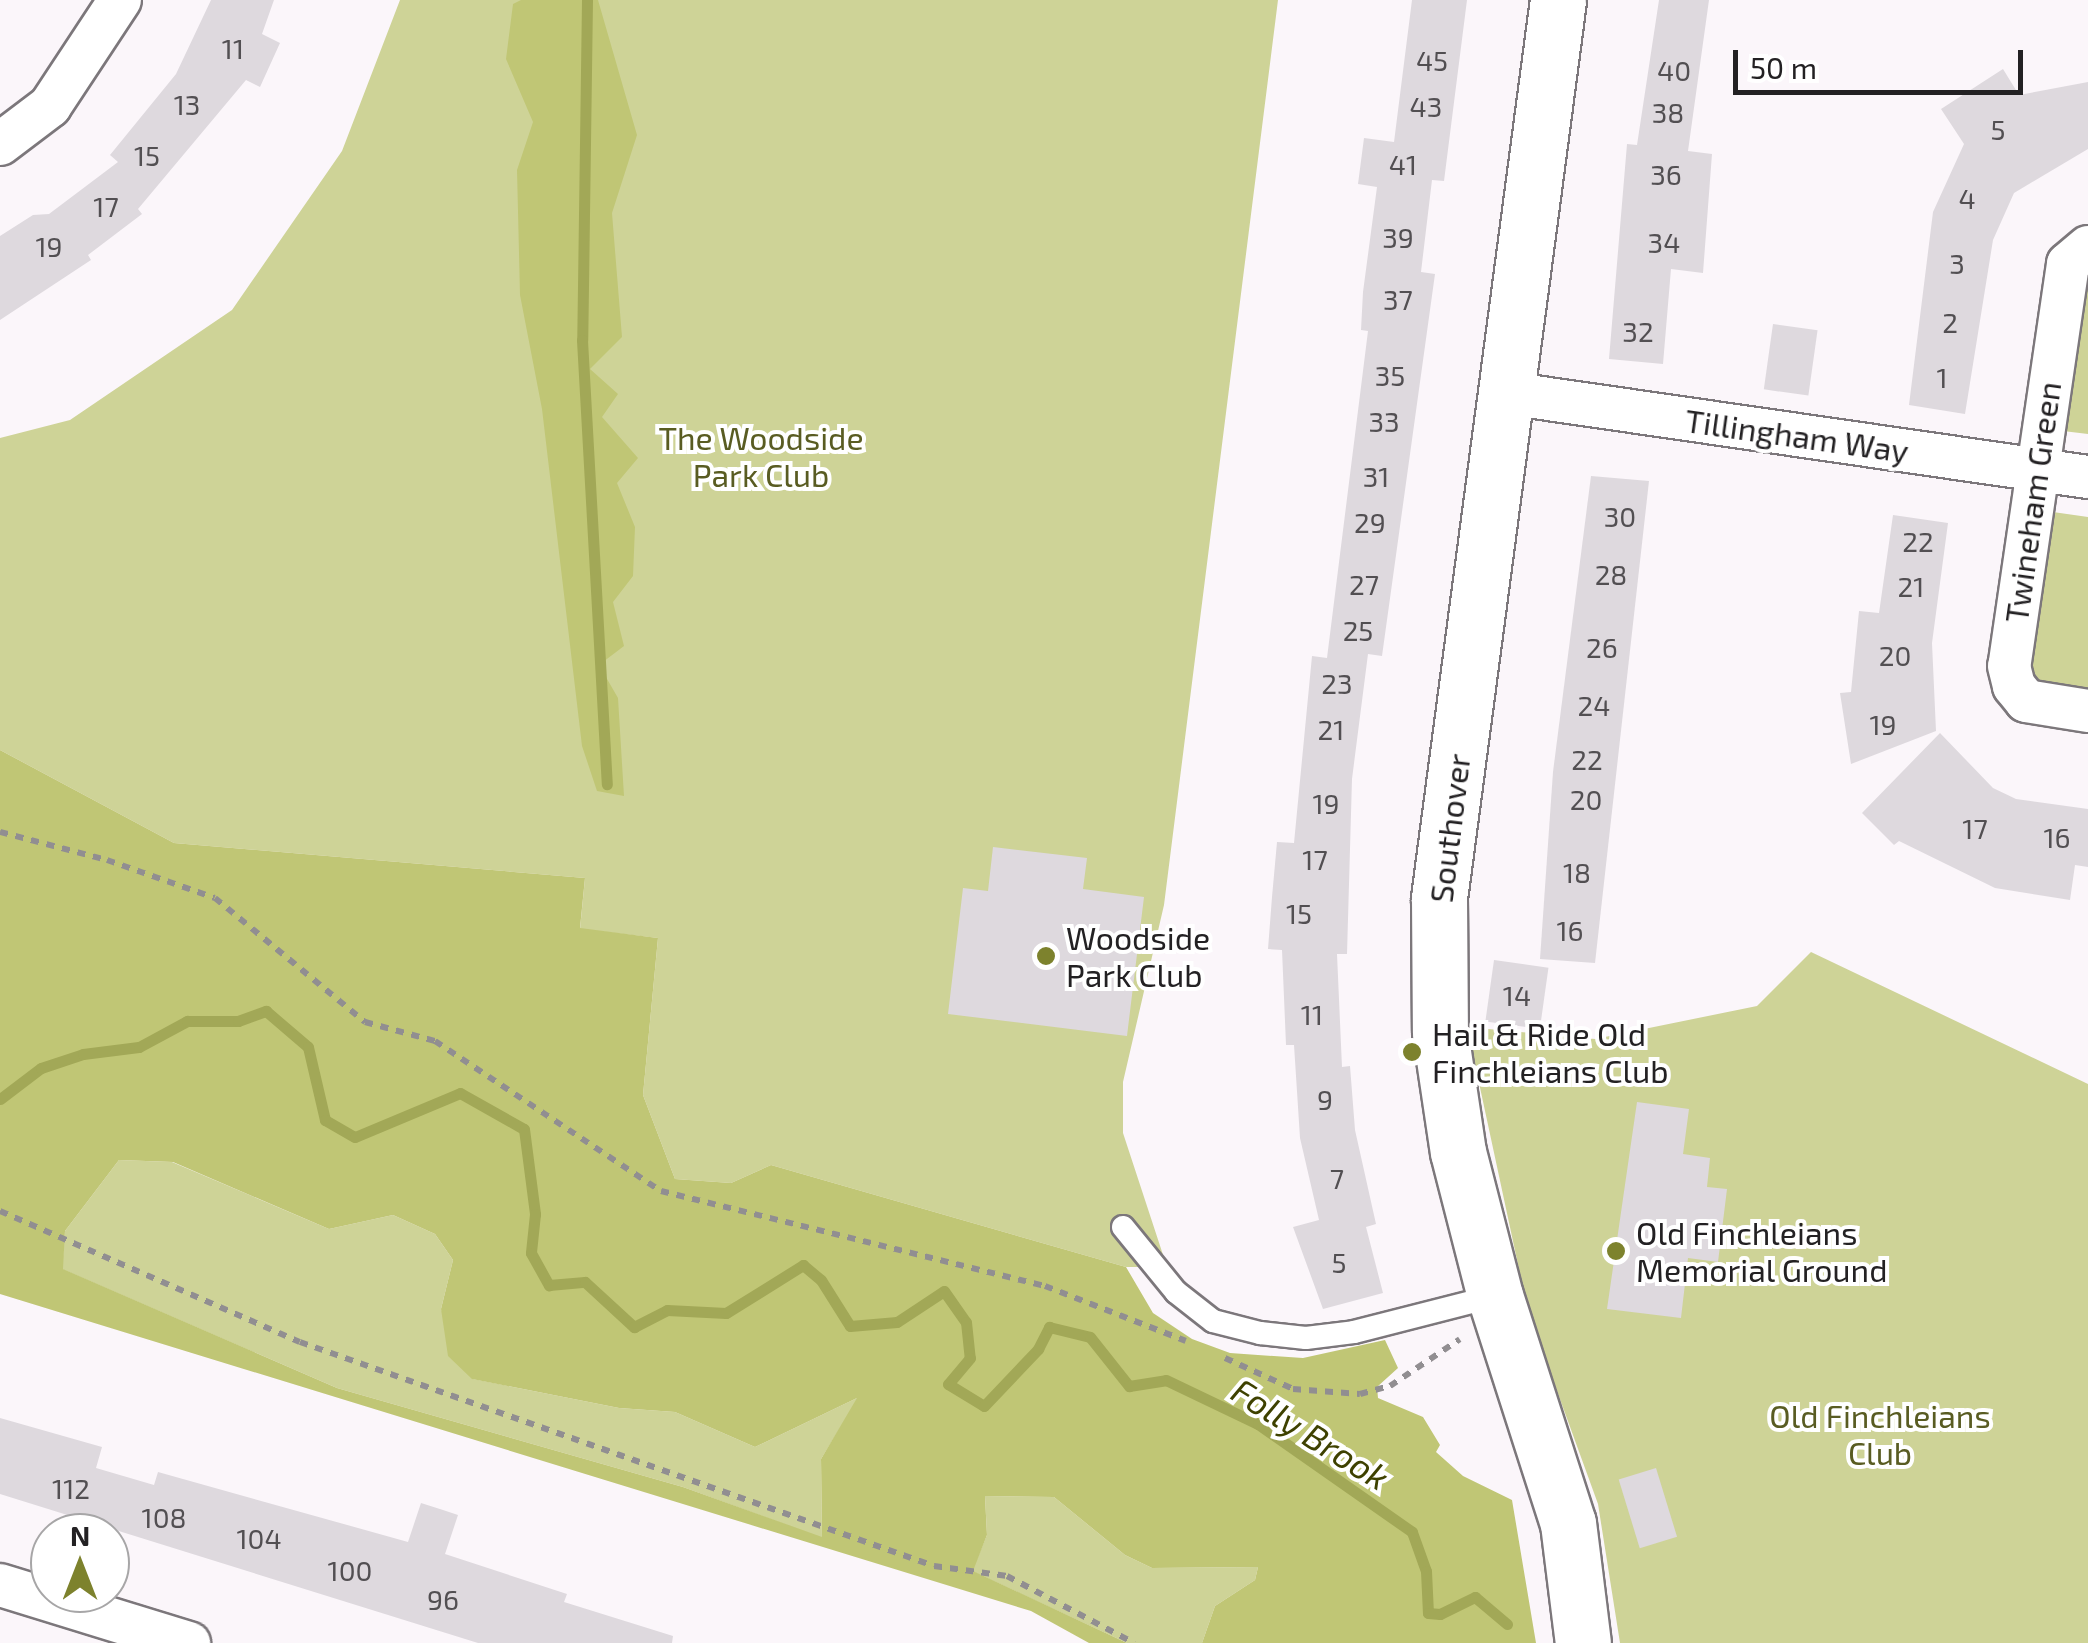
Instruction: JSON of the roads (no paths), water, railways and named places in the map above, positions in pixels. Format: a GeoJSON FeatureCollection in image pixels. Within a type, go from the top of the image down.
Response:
{"type":"FeatureCollection","features":[{"type":"Feature","properties":{"kind":"street"},"geometry":{"type":"LineString","coordinates":[[0,144],[50,106],[120,0]]}},
{"type":"Feature","properties":{"kind":"street","name":"Southover"},"geometry":{"type":"LineString","coordinates":[[1558,0],[1438,898],[1440,1032],[1482,1314],[1568,1523],[1583,1643]]}},
{"type":"Feature","properties":{"kind":"street","name":"Twineham Green"},"geometry":{"type":"LineString","coordinates":[[2088,248],[2068,264],[2034,469],[2009,666],[2014,686],[2026,701],[2088,711]]}},
{"type":"Feature","properties":{"kind":"street","name":"Tillingham Way"},"geometry":{"type":"LineString","coordinates":[[1507,393],[2088,476]]}},
{"type":"Feature","properties":{"kind":"street"},"geometry":{"type":"LineString","coordinates":[[0,1585],[189,1643]]}},
{"type":"Feature","properties":{"kind":"lane"},"geometry":{"type":"LineString","coordinates":[[1123,1227],[1176,1292],[1213,1321],[1260,1333],[1306,1338],[1482,1314]]}},
{"type":"Feature","properties":{"kind":"waterway"},"geometry":{"type":"LineString","coordinates":[[587,0],[582,340],[607,784]]}},
{"type":"Feature","properties":{"kind":"waterway","name":"Folly Brook"},"geometry":{"type":"LineString","coordinates":[[0,1099],[41,1068],[83,1054],[139,1047],[187,1021],[238,1021],[266,1011],[308,1047],[325,1120],[355,1137],[460,1093],[524,1129],[535,1214],[531,1253],[549,1285],[585,1282],[634,1327],[667,1310],[726,1313],[803,1265],[821,1280],[850,1326],[897,1322],[944,1291],[966,1322],[970,1358],[948,1384],[984,1406],[1038,1349],[1049,1327],[1090,1337],[1129,1386],[1166,1380],[1258,1424],[1412,1532],[1426,1571],[1428,1613],[1440,1614],[1475,1597],[1507,1624]]}},
{"type":"Feature","properties":{"kind":"place","name":"Woodside Park Club"},"geometry":{"type":"Point","coordinates":[1046,956]}},
{"type":"Feature","properties":{"kind":"place","name":"Hail & Ride Old Finchleians Club"},"geometry":{"type":"Point","coordinates":[1412,1052]}},
{"type":"Feature","properties":{"kind":"place","name":"Old Finchleians Memorial Ground"},"geometry":{"type":"Point","coordinates":[1616,1251]}},
{"type":"Feature","properties":{"kind":"park label","name":"The Woodside Park Club"},"geometry":{"type":"Point","coordinates":[761,456]}},
{"type":"Feature","properties":{"kind":"park label","name":"Old Finchleians Club"},"geometry":{"type":"Point","coordinates":[1880,1434]}}]}
